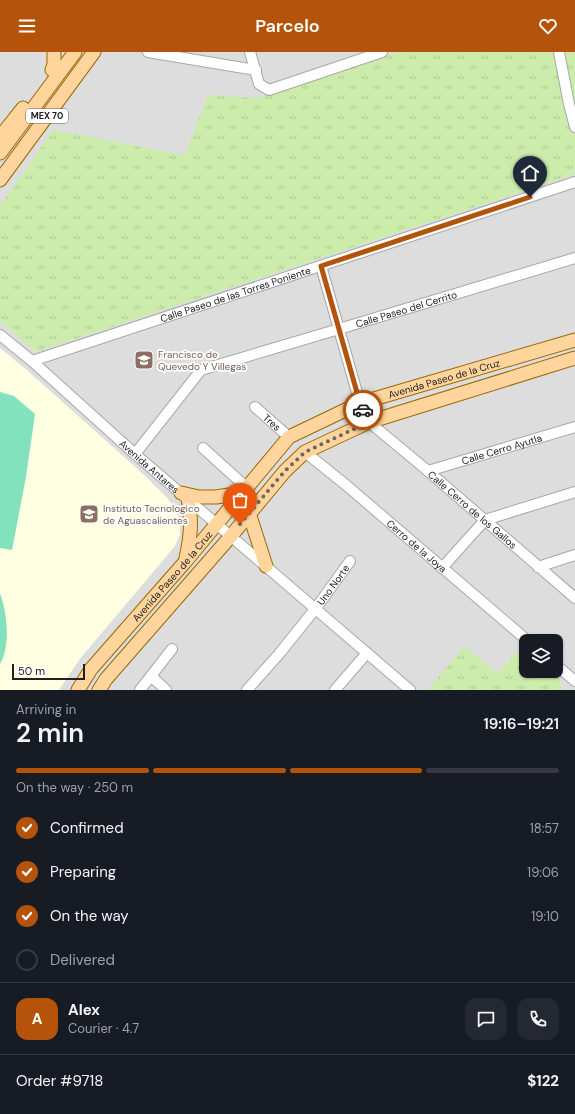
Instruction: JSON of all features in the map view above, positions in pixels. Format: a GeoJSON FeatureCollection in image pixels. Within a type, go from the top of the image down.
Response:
{"type":"FeatureCollection","features":[{"type":"Feature","properties":{"kind":"main road"},"geometry":{"type":"LineString","coordinates":[[52,70],[54,52]]}},
{"type":"Feature","properties":{"kind":"main road","name":"MEX 70"},"geometry":{"type":"LineString","coordinates":[[0,137],[65,52]]}},
{"type":"Feature","properties":{"kind":"main road"},"geometry":{"type":"LineString","coordinates":[[0,153],[75,52]]}},
{"type":"Feature","properties":{"kind":"main road","name":"MEX 70"},"geometry":{"type":"LineString","coordinates":[[0,180],[94,52]]}},
{"type":"Feature","properties":{"kind":"main road","name":"Avenida Paseo de la Cruz"},"geometry":{"type":"LineString","coordinates":[[78,690],[91,669],[185,562],[289,437],[360,403],[575,340]]}},
{"type":"Feature","properties":{"kind":"main road","name":"Avenida Paseo de la Cruz"},"geometry":{"type":"LineString","coordinates":[[99,690],[106,679],[231,536],[285,471],[305,452],[369,422],[575,358]]}},
{"type":"Feature","properties":{"kind":"main road"},"geometry":{"type":"LineString","coordinates":[[185,562],[191,536],[191,517],[184,496],[216,497],[244,490]]}},
{"type":"Feature","properties":{"kind":"main road"},"geometry":{"type":"LineString","coordinates":[[249,513],[266,566]]}},
{"type":"Feature","properties":{"kind":"street"},"geometry":{"type":"LineString","coordinates":[[148,52],[256,70]]}},
{"type":"Feature","properties":{"kind":"street"},"geometry":{"type":"LineString","coordinates":[[250,52],[259,84],[269,90],[382,52]]}},
{"type":"Feature","properties":{"kind":"street"},"geometry":{"type":"LineString","coordinates":[[559,52],[575,127]]}},
{"type":"Feature","properties":{"kind":"street","name":"Calle Paseo de las Torres Poniente"},"geometry":{"type":"LineString","coordinates":[[32,361],[575,182]]}},
{"type":"Feature","properties":{"kind":"street","name":"Calle Paseo del Cerrito"},"geometry":{"type":"LineString","coordinates":[[135,454],[200,370],[339,330],[575,258]]}},
{"type":"Feature","properties":{"kind":"street"},"geometry":{"type":"LineString","coordinates":[[321,266],[360,403],[369,422]]}},
{"type":"Feature","properties":{"kind":"street","name":"Avenida Antares"},"geometry":{"type":"LineString","coordinates":[[0,334],[135,454],[410,690]]}},
{"type":"Feature","properties":{"kind":"street","name":"Tres"},"geometry":{"type":"LineString","coordinates":[[255,407],[289,437]]}},
{"type":"Feature","properties":{"kind":"street","name":"Calle Cerro de los Gallos"},"geometry":{"type":"LineString","coordinates":[[369,422],[575,598]]}},
{"type":"Feature","properties":{"kind":"street","name":"Calle Cerro Ayutla"},"geometry":{"type":"LineString","coordinates":[[428,471],[575,427]]}},
{"type":"Feature","properties":{"kind":"street"},"geometry":{"type":"LineString","coordinates":[[203,448],[244,490]]}},
{"type":"Feature","properties":{"kind":"street","name":"Cerro de la Joya"},"geometry":{"type":"LineString","coordinates":[[305,452],[346,485],[520,634]]}},
{"type":"Feature","properties":{"kind":"street"},"geometry":{"type":"LineString","coordinates":[[442,568],[485,520],[575,492]]}},
{"type":"Feature","properties":{"kind":"street"},"geometry":{"type":"LineString","coordinates":[[538,567],[575,555]]}},
{"type":"Feature","properties":{"kind":"street","name":"Uno Norte"},"geometry":{"type":"LineString","coordinates":[[248,690],[316,608],[350,561]]}},
{"type":"Feature","properties":{"kind":"street"},"geometry":{"type":"LineString","coordinates":[[140,690],[172,649]]}},
{"type":"Feature","properties":{"kind":"street"},"geometry":{"type":"LineString","coordinates":[[334,690],[367,653]]}},
{"type":"Feature","properties":{"kind":"street"},"geometry":{"type":"LineString","coordinates":[[563,671],[575,681]]}},
{"type":"Feature","properties":{"kind":"street"},"geometry":{"type":"LineString","coordinates":[[151,676],[166,690]]}},
{"type":"Feature","properties":{"kind":"shaded area"},"geometry":{"type":"Polygon","coordinates":[[[0,52],[575,52],[575,690],[0,690],[0,52]]]}},
{"type":"Feature","properties":{"kind":"shaded area","name":"Instituto Tecnologico de Aguascalientes"},"geometry":{"type":"Polygon","coordinates":[[[0,348],[28,371],[142,473],[168,499],[175,508],[180,520],[180,534],[175,546],[79,660],[59,690],[0,690],[0,348]]]}},
{"type":"Feature","properties":{"kind":"green space"},"geometry":{"type":"Polygon","coordinates":[[[399,52],[575,52],[575,174],[36,352],[0,321],[0,206],[53,130],[185,155],[208,95],[258,98],[399,52]]]}},
{"type":"Feature","properties":{"kind":"green space"},"geometry":{"type":"Polygon","coordinates":[[[0,392],[14,396],[35,414],[26,477],[12,550],[0,548],[0,392]]]}},
{"type":"Feature","properties":{"kind":"green space"},"geometry":{"type":"Polygon","coordinates":[[[0,593],[6,619],[7,639],[6,648],[0,664],[0,593]]]}},
{"type":"Feature","properties":{"kind":"green space"},"geometry":{"type":"Polygon","coordinates":[[[464,646],[497,673],[519,650],[519,678],[558,678],[562,688],[561,690],[428,690],[464,646]]]}},
{"type":"Feature","properties":{"kind":"way so far"},"geometry":{"type":"LineString","coordinates":[[240,524],[285,471],[305,452],[369,422],[363,410]]}},
{"type":"Feature","properties":{"kind":"place","name":"Francisco de Quevedo Y Villegas"},"geometry":{"type":"Point","coordinates":[144,360]}},
{"type":"Feature","properties":{"kind":"place","name":"Instituto Tecnologico de Aguascalientes"},"geometry":{"type":"Point","coordinates":[89,514]}},
{"type":"Feature","properties":{"kind":"route"},"geometry":{"type":"LineString","coordinates":[[363,410],[321,266],[530,197]]}}]}
